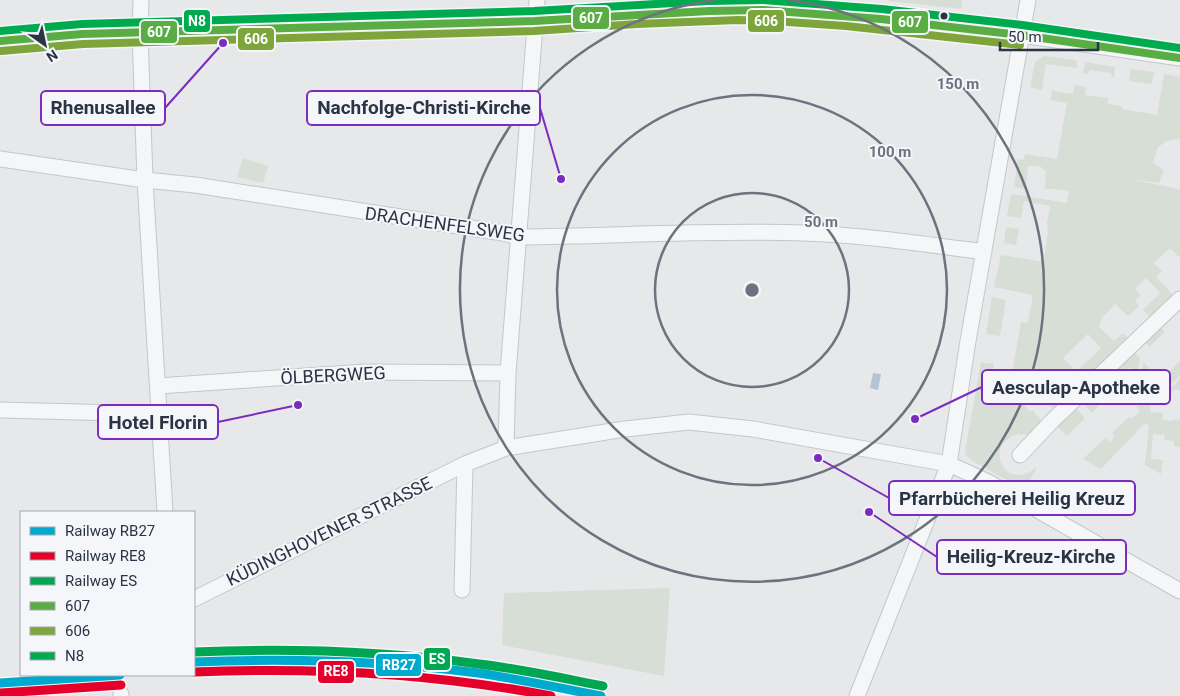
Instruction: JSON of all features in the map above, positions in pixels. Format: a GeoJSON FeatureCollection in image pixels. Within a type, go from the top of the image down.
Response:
{"type":"FeatureCollection","features":[{"type":"Feature","properties":{"kind":"street"},"geometry":{"type":"LineString","coordinates":[[141,0],[140,32],[145,180],[165,511]]}},
{"type":"Feature","properties":{"kind":"street"},"geometry":{"type":"LineString","coordinates":[[506,448],[508,373],[537,0]]}},
{"type":"Feature","properties":{"kind":"street"},"geometry":{"type":"LineString","coordinates":[[857,696],[949,464],[1028,0]]}},
{"type":"Feature","properties":{"kind":"street"},"geometry":{"type":"LineString","coordinates":[[0,40],[82,34],[534,21],[705,11],[773,11],[881,19],[1021,35],[1180,58]]}},
{"type":"Feature","properties":{"kind":"street","name":"DRACHENFELSWEG"},"geometry":{"type":"LineString","coordinates":[[0,159],[145,180],[202,186],[519,237],[803,233],[866,237],[984,252]]}},
{"type":"Feature","properties":{"kind":"street"},"geometry":{"type":"LineString","coordinates":[[1020,455],[1180,299]]}},
{"type":"Feature","properties":{"kind":"street","name":"ÖLBERGWEG"},"geometry":{"type":"LineString","coordinates":[[158,386],[365,372],[508,373]]}},
{"type":"Feature","properties":{"kind":"street"},"geometry":{"type":"LineString","coordinates":[[0,410],[158,414]]}},
{"type":"Feature","properties":{"kind":"street","name":"KÜDINGHOVENER STRASSE"},"geometry":{"type":"LineString","coordinates":[[195,599],[465,464],[506,448],[625,428],[689,422],[753,429],[949,464],[988,482],[1180,591]]}},
{"type":"Feature","properties":{"kind":"street"},"geometry":{"type":"LineString","coordinates":[[462,590],[465,464]]}},
{"type":"Feature","properties":{"kind":"shaded area"},"geometry":{"type":"Polygon","coordinates":[[[889,0],[962,0],[961,9],[889,0]]]}},
{"type":"Feature","properties":{"kind":"shaded area"},"geometry":{"type":"Polygon","coordinates":[[[1044,56],[1075,60],[1077,68],[1046,64],[1042,90],[1030,87],[1035,62],[1044,56]]]}},
{"type":"Feature","properties":{"kind":"shaded area"},"geometry":{"type":"Polygon","coordinates":[[[1085,62],[1115,67],[1114,77],[1112,77],[1111,73],[1090,70],[1088,74],[1083,74],[1085,62]]]}},
{"type":"Feature","properties":{"kind":"shaded area"},"geometry":{"type":"Polygon","coordinates":[[[1131,69],[1154,72],[1152,84],[1129,81],[1131,69]]]}},
{"type":"Feature","properties":{"kind":"shaded area"},"geometry":{"type":"Polygon","coordinates":[[[1164,74],[1180,77],[1180,139],[1167,141],[1158,147],[1153,163],[1164,170],[1159,183],[1129,179],[1180,190],[1180,258],[1170,248],[1154,263],[1162,271],[1156,277],[1173,295],[1150,317],[1143,310],[1160,293],[1146,278],[1135,289],[1141,295],[1135,301],[1139,306],[1128,316],[1115,304],[1102,318],[1099,327],[1114,341],[1123,333],[1128,338],[1054,410],[1037,389],[1022,401],[1030,412],[1033,410],[1042,422],[1027,435],[1017,434],[1010,437],[999,453],[1000,461],[1010,473],[1017,475],[1026,474],[1036,469],[1024,490],[971,460],[965,452],[981,362],[994,364],[992,386],[1009,388],[1010,384],[1015,384],[1017,375],[1012,374],[1021,322],[1028,323],[1033,295],[994,287],[1001,255],[1044,262],[1050,206],[1024,201],[1021,218],[1007,216],[1011,194],[1067,203],[1069,191],[1045,189],[1046,172],[1040,166],[1028,166],[1026,189],[1014,187],[1018,159],[1024,160],[1025,154],[1057,159],[1067,103],[1051,100],[1052,91],[1073,94],[1074,85],[1086,87],[1085,95],[1108,98],[1108,104],[1122,106],[1122,109],[1157,115],[1164,74]],[[1088,334],[1063,358],[1076,372],[1101,348],[1088,334]]]}},
{"type":"Feature","properties":{"kind":"shaded area"},"geometry":{"type":"Polygon","coordinates":[[[243,158],[268,166],[263,183],[237,177],[243,158]]]}},
{"type":"Feature","properties":{"kind":"shaded area"},"geometry":{"type":"Polygon","coordinates":[[[1006,227],[1019,229],[1016,245],[1004,243],[1006,227]]]}},
{"type":"Feature","properties":{"kind":"shaded area"},"geometry":{"type":"Polygon","coordinates":[[[992,297],[1006,300],[1000,336],[986,334],[992,297]]]}},
{"type":"Feature","properties":{"kind":"shaded area"},"geometry":{"type":"Polygon","coordinates":[[[1160,327],[1165,332],[1149,347],[1145,342],[1160,327]]]}},
{"type":"Feature","properties":{"kind":"shaded area"},"geometry":{"type":"Polygon","coordinates":[[[1134,352],[1140,358],[1138,373],[1136,374],[1129,367],[1120,376],[1115,371],[1134,352]]]}},
{"type":"Feature","properties":{"kind":"shaded area"},"geometry":{"type":"Polygon","coordinates":[[[1180,361],[1180,376],[1169,386],[1168,390],[1180,379],[1180,390],[1173,390],[1172,393],[1167,393],[1165,406],[1151,404],[1150,412],[1163,413],[1162,420],[1172,421],[1177,419],[1180,421],[1180,447],[1174,446],[1174,441],[1164,440],[1165,435],[1153,434],[1151,459],[1163,460],[1161,474],[1145,465],[1149,425],[1144,424],[1101,469],[1083,459],[1105,438],[1110,442],[1115,436],[1112,433],[1129,417],[1132,419],[1140,411],[1136,406],[1143,399],[1139,395],[1148,386],[1139,377],[1143,362],[1154,373],[1152,388],[1162,390],[1164,376],[1180,361]]]}},
{"type":"Feature","properties":{"kind":"shaded area"},"geometry":{"type":"Polygon","coordinates":[[[1100,385],[1110,395],[1092,413],[1082,402],[1100,385]]]}},
{"type":"Feature","properties":{"kind":"shaded area"},"geometry":{"type":"Polygon","coordinates":[[[1076,408],[1085,418],[1067,436],[1057,426],[1076,408]]]}},
{"type":"Feature","properties":{"kind":"shaded area"},"geometry":{"type":"Polygon","coordinates":[[[670,588],[664,676],[502,645],[504,593],[670,588]]]}},
{"type":"Feature","properties":{"kind":"water"},"geometry":{"type":"Polygon","coordinates":[[[873,373],[881,374],[878,390],[870,388],[873,373]]]}},
{"type":"Feature","properties":{"kind":"rail line","name":"ES"},"geometry":{"type":"LineString","coordinates":[[195,652],[265,650],[408,656],[510,668],[603,686]]}},
{"type":"Feature","properties":{"kind":"rail line","name":"RB27"},"geometry":{"type":"LineString","coordinates":[[195,662],[265,660],[372,663],[493,675],[601,696]]}},
{"type":"Feature","properties":{"kind":"rail line","name":"RE8"},"geometry":{"type":"LineString","coordinates":[[195,672],[329,671],[418,677],[507,688],[551,696]]}},
{"type":"Feature","properties":{"kind":"rail line","name":"RB27"},"geometry":{"type":"LineString","coordinates":[[0,683],[105,676]]}},
{"type":"Feature","properties":{"kind":"rail line","name":"RE8"},"geometry":{"type":"LineString","coordinates":[[1,693],[121,685]]}},
{"type":"Feature","properties":{"kind":"transit line","name":"N8"},"geometry":{"type":"LineString","coordinates":[[0,31],[82,24],[534,11],[708,1],[763,0],[882,9],[1022,25],[1180,48]]}},
{"type":"Feature","properties":{"kind":"transit line","name":"607"},"geometry":{"type":"LineString","coordinates":[[0,41],[82,34],[534,21],[709,11],[763,10],[881,19],[1021,35],[1180,58]]}},
{"type":"Feature","properties":{"kind":"transit line","name":"606"},"geometry":{"type":"LineString","coordinates":[[1,51],[83,44],[534,31],[738,20],[846,26],[1020,45]]}},
{"type":"Feature","properties":{"kind":"place","name":"Rhenusallee"},"geometry":{"type":"Point","coordinates":[223,43]}},
{"type":"Feature","properties":{"kind":"place","name":"Nachfolge-Christi-Kirche"},"geometry":{"type":"Point","coordinates":[561,179]}},
{"type":"Feature","properties":{"kind":"place","name":"Hotel Florin"},"geometry":{"type":"Point","coordinates":[298,405]}},
{"type":"Feature","properties":{"kind":"place","name":"Aesculap-Apotheke"},"geometry":{"type":"Point","coordinates":[915,419]}},
{"type":"Feature","properties":{"kind":"place","name":"Pfarrbücherei Heilig Kreuz"},"geometry":{"type":"Point","coordinates":[818,458]}},
{"type":"Feature","properties":{"kind":"place","name":"Heilig-Kreuz-Kirche"},"geometry":{"type":"Point","coordinates":[869,512]}}]}
